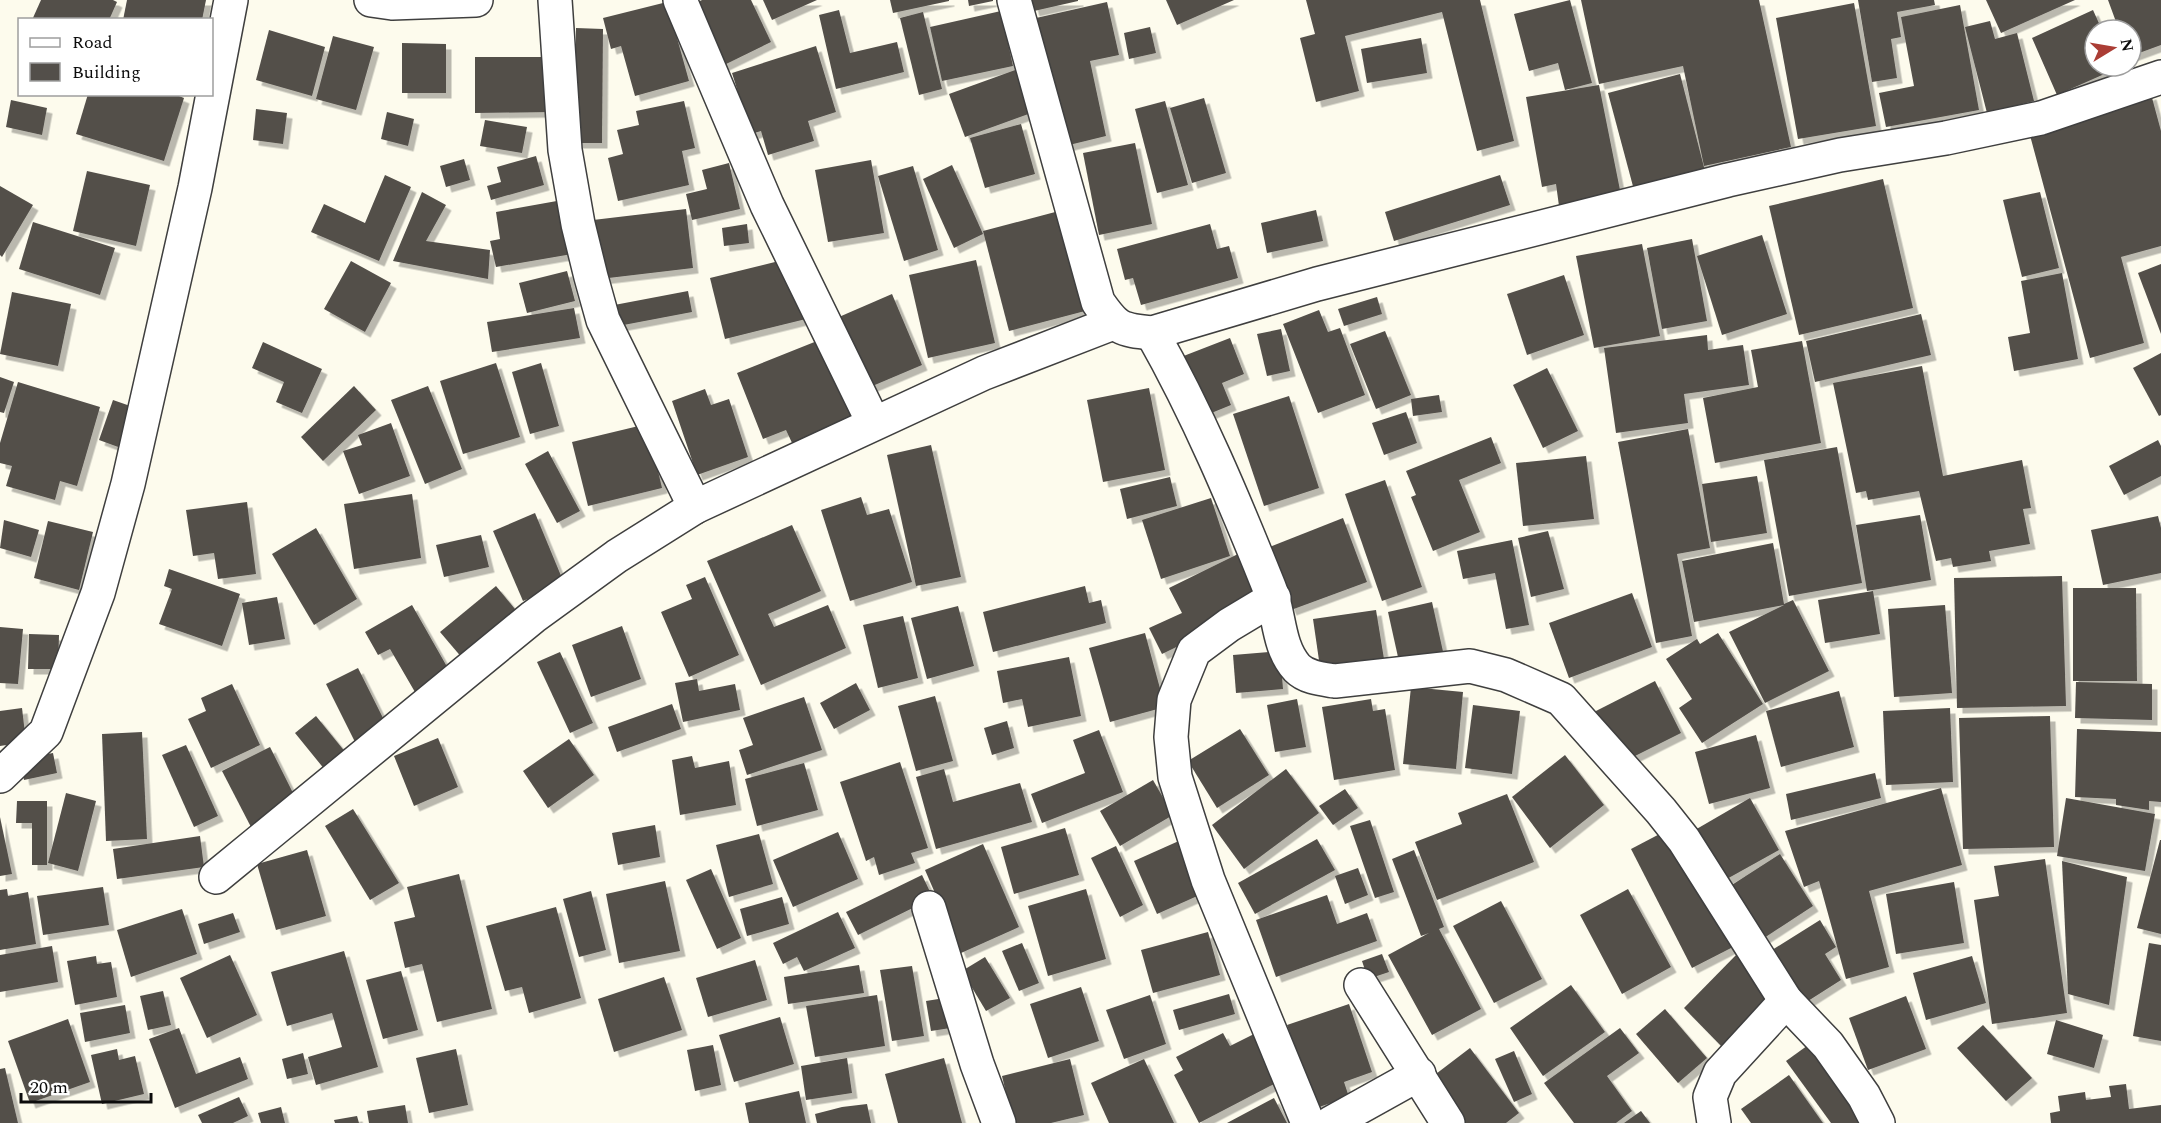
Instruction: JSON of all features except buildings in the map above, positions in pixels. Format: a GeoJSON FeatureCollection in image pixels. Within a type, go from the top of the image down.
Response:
{"type":"FeatureCollection","features":[{"type":"Feature","properties":{"kind":"street"},"geometry":{"type":"LineString","coordinates":[[213,94],[231,0]]}},
{"type":"Feature","properties":{"kind":"street"},"geometry":{"type":"LineString","coordinates":[[371,0],[392,3],[476,0]]}},
{"type":"Feature","properties":{"kind":"street"},"geometry":{"type":"LineString","coordinates":[[555,0],[565,150],[578,224],[594,288],[603,320],[695,507]]}},
{"type":"Feature","properties":{"kind":"street"},"geometry":{"type":"LineString","coordinates":[[680,0],[767,205],[873,422]]}},
{"type":"Feature","properties":{"kind":"street"},"geometry":{"type":"LineString","coordinates":[[1014,0],[1098,302],[1113,323],[1130,331],[1152,333],[1317,284],[1728,180],[1840,155],[1946,138],[2041,118],[2161,77]]}},
{"type":"Feature","properties":{"kind":"street"},"geometry":{"type":"LineString","coordinates":[[0,776],[46,732],[98,593],[128,484],[195,188],[213,96]]}},
{"type":"Feature","properties":{"kind":"street"},"geometry":{"type":"LineString","coordinates":[[216,877],[533,616],[617,556],[695,507],[873,422],[984,373],[1113,323]]}},
{"type":"Feature","properties":{"kind":"street"},"geometry":{"type":"LineString","coordinates":[[1152,333],[1176,376],[1236,504],[1274,598],[1282,643],[1298,668],[1314,678],[1335,681],[1470,666],[1506,675],[1561,699],[1661,810],[1684,840],[1786,1001],[1828,1045],[1864,1096],[1878,1123]]}},
{"type":"Feature","properties":{"kind":"street"},"geometry":{"type":"LineString","coordinates":[[1274,598],[1228,625],[1194,651],[1174,700],[1171,737],[1175,777],[1208,880],[1308,1123]]}},
{"type":"Feature","properties":{"kind":"street"},"geometry":{"type":"LineString","coordinates":[[929,908],[977,1064],[999,1123]]}},
{"type":"Feature","properties":{"kind":"street"},"geometry":{"type":"LineString","coordinates":[[1360,985],[1419,1074],[1448,1123]]}},
{"type":"Feature","properties":{"kind":"street"},"geometry":{"type":"LineString","coordinates":[[1714,1123],[1710,1097],[1720,1073],[1786,1001]]}},
{"type":"Feature","properties":{"kind":"street"},"geometry":{"type":"LineString","coordinates":[[1332,1123],[1419,1074]]}}]}
